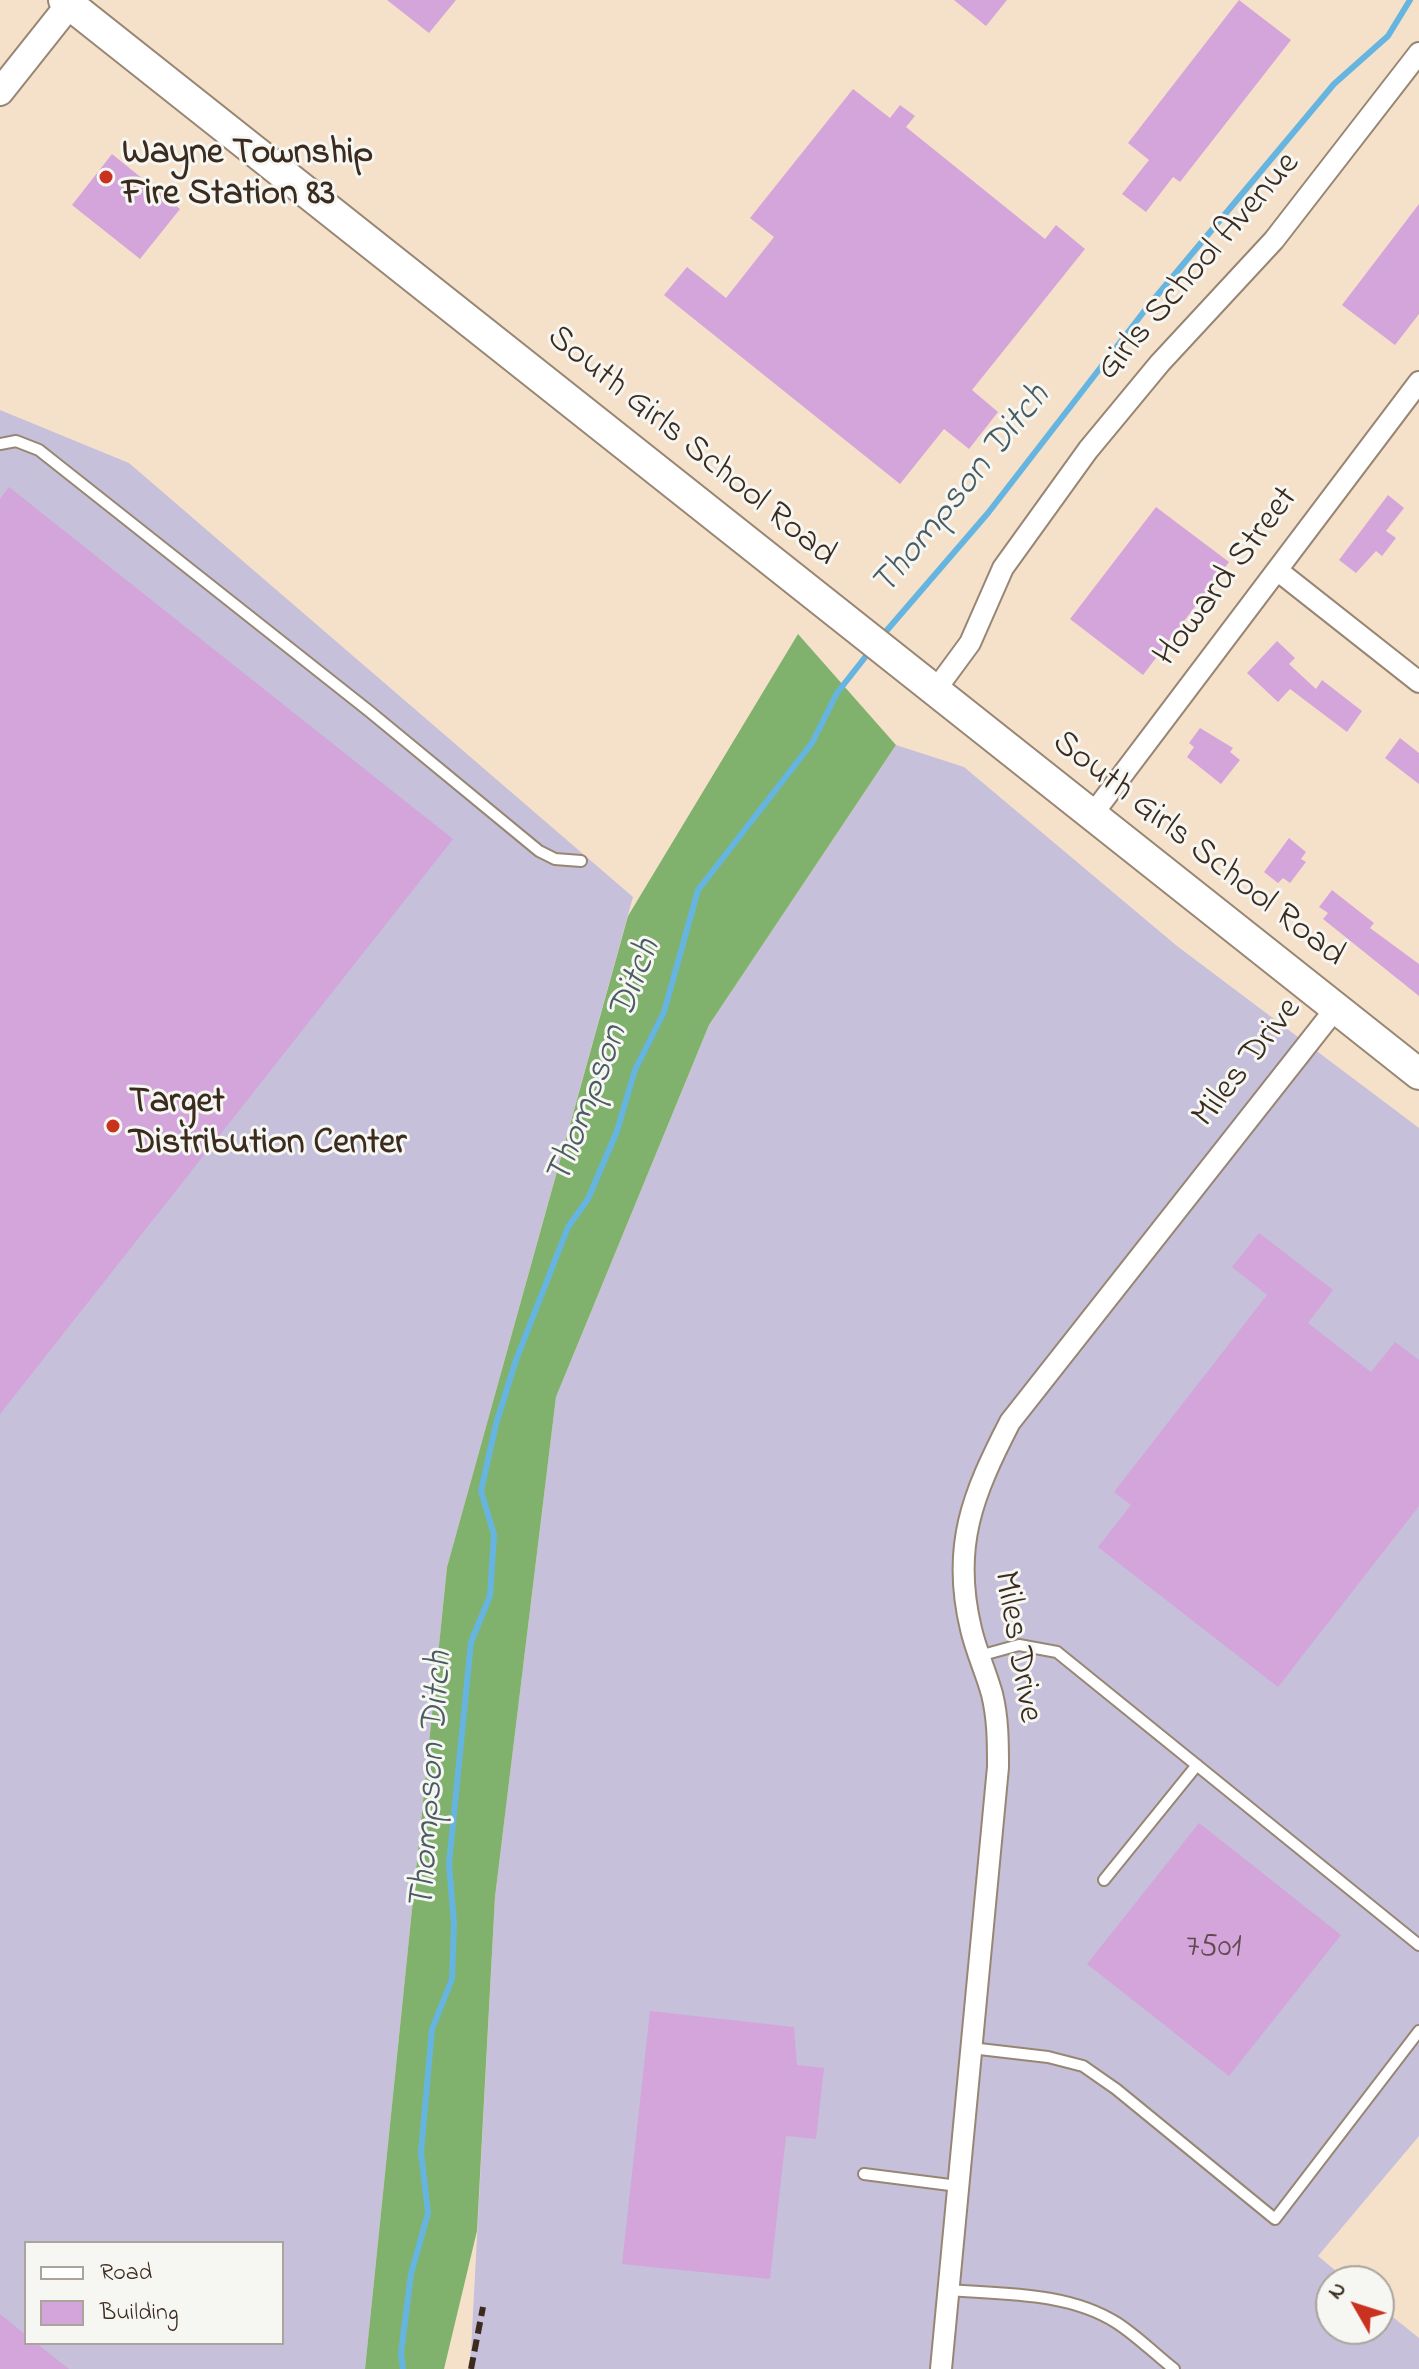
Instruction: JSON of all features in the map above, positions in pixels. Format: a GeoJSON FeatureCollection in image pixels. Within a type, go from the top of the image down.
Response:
{"type":"FeatureCollection","features":[{"type":"Feature","properties":{"kind":"main road","name":"South Girls School Road"},"geometry":{"type":"LineString","coordinates":[[69,1],[934,692],[1419,1074]]}},
{"type":"Feature","properties":{"kind":"street"},"geometry":{"type":"LineString","coordinates":[[0,92],[69,1]]}},
{"type":"Feature","properties":{"kind":"street","name":"Girls School Avenue"},"geometry":{"type":"LineString","coordinates":[[934,692],[970,643],[1003,568],[1088,450],[1160,363],[1274,240],[1419,53]]}},
{"type":"Feature","properties":{"kind":"street","name":"Howard Street"},"geometry":{"type":"LineString","coordinates":[[1092,815],[1419,382]]}},
{"type":"Feature","properties":{"kind":"street"},"geometry":{"type":"LineString","coordinates":[[1277,570],[1419,682]]}},
{"type":"Feature","properties":{"kind":"street","name":"Miles Drive"},"geometry":{"type":"LineString","coordinates":[[941,2369],[998,1748],[991,1692],[967,1611],[965,1546],[975,1492],[1010,1422],[1336,1008]]}},
{"type":"Feature","properties":{"kind":"lane"},"geometry":{"type":"LineString","coordinates":[[0,444],[16,441],[39,450],[369,711],[539,851],[555,859],[581,861]]}},
{"type":"Feature","properties":{"kind":"lane"},"geometry":{"type":"LineString","coordinates":[[979,1656],[1019,1645],[1057,1652],[1419,1945]]}},
{"type":"Feature","properties":{"kind":"lane"},"geometry":{"type":"LineString","coordinates":[[1104,1880],[1197,1765]]}},
{"type":"Feature","properties":{"kind":"lane"},"geometry":{"type":"LineString","coordinates":[[971,2048],[1048,2057],[1083,2066],[1116,2089],[1275,2219],[1419,2031]]}},
{"type":"Feature","properties":{"kind":"lane"},"geometry":{"type":"LineString","coordinates":[[864,2174],[958,2186]]}},
{"type":"Feature","properties":{"kind":"lane"},"geometry":{"type":"LineString","coordinates":[[948,2290],[1028,2296],[1088,2309],[1117,2323],[1174,2369]]}},
{"type":"Feature","properties":{"kind":"shaded area","name":"Target Distribution Center"},"geometry":{"type":"Polygon","coordinates":[[[0,410],[129,463],[633,897],[447,1567],[365,2369],[0,2369],[0,410]]]}},
{"type":"Feature","properties":{"kind":"shaded area"},"geometry":{"type":"Polygon","coordinates":[[[896,745],[964,767],[1177,946],[1419,1128],[1419,2136],[1318,2256],[1329,2265],[1315,2265],[1315,2345],[1395,2345],[1395,2319],[1419,2338],[1419,2369],[470,2369],[495,1897],[556,1397],[709,1025],[896,745]]]}},
{"type":"Feature","properties":{"kind":"green space"},"geometry":{"type":"Polygon","coordinates":[[[798,634],[896,745],[709,1025],[556,1397],[495,1897],[477,2231],[444,2369],[365,2369],[447,1567],[628,916],[798,634]]]}},
{"type":"Feature","properties":{"kind":"building"},"geometry":{"type":"Polygon","coordinates":[[[387,0],[456,0],[429,33],[387,0]]]}},
{"type":"Feature","properties":{"kind":"building"},"geometry":{"type":"Polygon","coordinates":[[[954,0],[1007,0],[986,26],[954,0]]]}},
{"type":"Feature","properties":{"kind":"building"},"geometry":{"type":"Polygon","coordinates":[[[1239,0],[1291,40],[1180,182],[1173,177],[1146,212],[1122,194],[1149,160],[1128,143],[1239,0]]]}},
{"type":"Feature","properties":{"kind":"building"},"geometry":{"type":"Polygon","coordinates":[[[853,89],[890,118],[900,105],[915,116],[906,127],[1045,239],[1056,225],[1085,249],[972,390],[998,412],[969,449],[944,429],[900,484],[664,295],[687,267],[726,298],[774,237],[750,218],[853,89]]]}},
{"type":"Feature","properties":{"kind":"building"},"geometry":{"type":"Polygon","coordinates":[[[112,154],[180,209],[140,259],[72,205],[112,154]]]}},
{"type":"Feature","properties":{"kind":"building"},"geometry":{"type":"Polygon","coordinates":[[[1419,204],[1419,314],[1395,345],[1342,305],[1419,204]]]}},
{"type":"Feature","properties":{"kind":"building","name":"Target Distribution Center"},"geometry":{"type":"Polygon","coordinates":[[[9,487],[453,839],[0,1414],[0,499],[9,487]]]}},
{"type":"Feature","properties":{"kind":"building"},"geometry":{"type":"Polygon","coordinates":[[[1388,495],[1404,508],[1386,531],[1396,538],[1382,556],[1376,551],[1356,573],[1339,560],[1388,495]]]}},
{"type":"Feature","properties":{"kind":"building"},"geometry":{"type":"Polygon","coordinates":[[[1156,507],[1229,562],[1143,675],[1070,619],[1156,507]]]}},
{"type":"Feature","properties":{"kind":"building"},"geometry":{"type":"Polygon","coordinates":[[[1277,641],[1295,658],[1289,664],[1316,689],[1322,680],[1362,711],[1347,732],[1290,689],[1278,702],[1247,673],[1277,641]]]}},
{"type":"Feature","properties":{"kind":"building"},"geometry":{"type":"Polygon","coordinates":[[[1200,728],[1233,748],[1230,752],[1240,760],[1221,784],[1187,757],[1194,747],[1189,743],[1200,728]]]}},
{"type":"Feature","properties":{"kind":"building"},"geometry":{"type":"Polygon","coordinates":[[[1400,738],[1419,753],[1419,784],[1385,758],[1400,738]]]}},
{"type":"Feature","properties":{"kind":"building"},"geometry":{"type":"Polygon","coordinates":[[[1289,838],[1306,852],[1301,859],[1306,862],[1290,883],[1283,878],[1278,883],[1264,872],[1289,838]]]}},
{"type":"Feature","properties":{"kind":"building"},"geometry":{"type":"Polygon","coordinates":[[[1332,890],[1374,923],[1370,928],[1419,964],[1419,996],[1323,919],[1328,913],[1319,907],[1332,890]]]}},
{"type":"Feature","properties":{"kind":"building"},"geometry":{"type":"Polygon","coordinates":[[[1259,1233],[1333,1290],[1308,1323],[1371,1372],[1395,1342],[1419,1360],[1419,1506],[1278,1687],[1098,1547],[1131,1505],[1114,1492],[1267,1295],[1232,1267],[1259,1233]]]}},
{"type":"Feature","properties":{"kind":"building"},"geometry":{"type":"Polygon","coordinates":[[[1199,1823],[1341,1935],[1229,2076],[1087,1964],[1199,1823]]]}},
{"type":"Feature","properties":{"kind":"building"},"geometry":{"type":"Polygon","coordinates":[[[650,2011],[794,2027],[797,2065],[824,2068],[816,2139],[786,2136],[770,2279],[622,2264],[650,2011]]]}},
{"type":"Feature","properties":{"kind":"building"},"geometry":{"type":"Polygon","coordinates":[[[0,2314],[24,2333],[24,2345],[39,2345],[69,2369],[0,2369],[0,2314]]]}},
{"type":"Feature","properties":{"kind":"waterway","name":"Thompson Ditch"},"geometry":{"type":"LineString","coordinates":[[882,636],[988,513],[1149,305],[1334,84],[1388,36],[1410,0]]}},
{"type":"Feature","properties":{"kind":"waterway","name":"Thompson Ditch"},"geometry":{"type":"LineString","coordinates":[[403,2369],[401,2353],[411,2274],[428,2213],[421,2152],[432,2029],[452,1979],[454,1924],[449,1864],[471,1642],[490,1596],[494,1535],[481,1491],[496,1424],[516,1360],[568,1227],[588,1199],[617,1131],[635,1070],[664,1012],[698,890],[812,743],[837,693],[870,651]]}},
{"type":"Feature","properties":{"kind":"railway"},"geometry":{"type":"LineString","coordinates":[[471,2369],[483,2307]]}},
{"type":"Feature","properties":{"kind":"place","name":"Wayne Township Fire Station 83"},"geometry":{"type":"Point","coordinates":[106,177]}},
{"type":"Feature","properties":{"kind":"place","name":"Target Distribution Center"},"geometry":{"type":"Point","coordinates":[113,1126]}}]}
